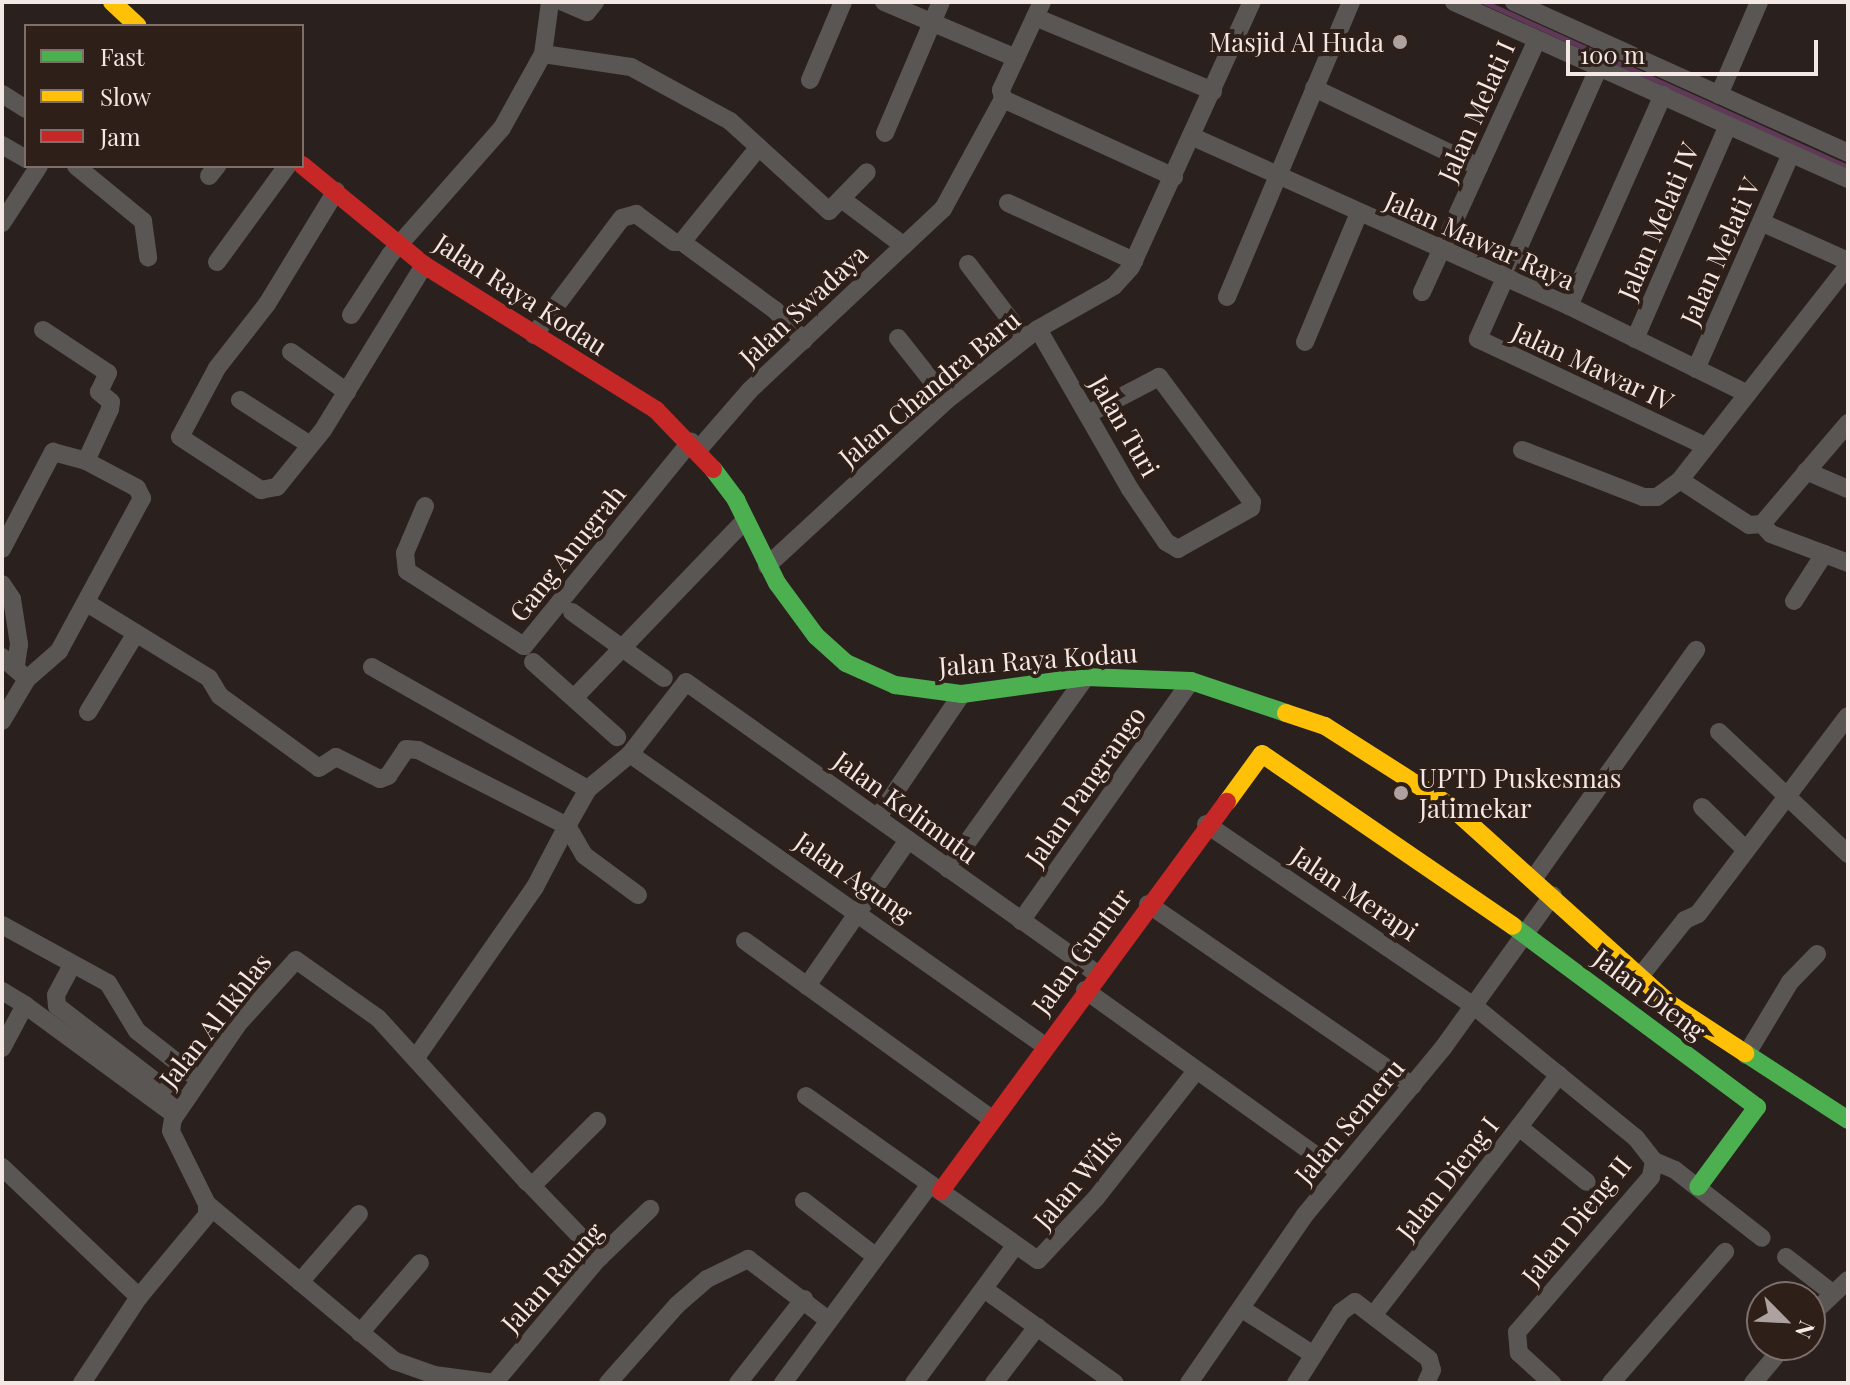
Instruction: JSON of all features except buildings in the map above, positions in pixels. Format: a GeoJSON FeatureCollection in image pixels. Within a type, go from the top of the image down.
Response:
{"type":"FeatureCollection","features":[{"type":"Feature","properties":{"kind":"street"},"geometry":{"type":"LineString","coordinates":[[112,2],[134,24]]}},
{"type":"Feature","properties":{"kind":"street"},"geometry":{"type":"LineString","coordinates":[[351,315],[399,244],[502,128],[543,54],[550,2]]}},
{"type":"Feature","properties":{"kind":"street"},"geometry":{"type":"LineString","coordinates":[[563,2],[587,12],[595,2]]}},
{"type":"Feature","properties":{"kind":"street"},"geometry":{"type":"LineString","coordinates":[[810,80],[843,2]]}},
{"type":"Feature","properties":{"kind":"street"},"geometry":{"type":"LineString","coordinates":[[884,2],[1016,58]]}},
{"type":"Feature","properties":{"kind":"street"},"geometry":{"type":"LineString","coordinates":[[885,133],[941,2]]}},
{"type":"Feature","properties":{"kind":"street"},"geometry":{"type":"LineString","coordinates":[[1227,297],[1275,176],[1351,2]]}},
{"type":"Feature","properties":{"kind":"street"},"geometry":{"type":"LineString","coordinates":[[1454,2],[1848,179]]}},
{"type":"Feature","properties":{"kind":"street"},"geometry":{"type":"LineString","coordinates":[[1514,2],[1848,153]]}},
{"type":"Feature","properties":{"kind":"street"},"geometry":{"type":"LineString","coordinates":[[1554,20],[1561,2]]}},
{"type":"Feature","properties":{"kind":"street","name":"Jalan Chandra Baru"},"geometry":{"type":"LineString","coordinates":[[767,566],[947,400],[1032,334],[1114,286],[1134,261],[1174,177],[1213,91],[1246,4]]}},
{"type":"Feature","properties":{"kind":"street"},"geometry":{"type":"LineString","coordinates":[[1719,95],[1751,4]]}},
{"type":"Feature","properties":{"kind":"street"},"geometry":{"type":"LineString","coordinates":[[1039,10],[1213,91]]}},
{"type":"Feature","properties":{"kind":"street","name":"Jalan Swadaya"},"geometry":{"type":"LineString","coordinates":[[695,446],[947,202],[1002,97],[1039,10]]}},
{"type":"Feature","properties":{"kind":"street","name":"Jalan Melati I"},"geometry":{"type":"LineString","coordinates":[[1422,292],[1537,40]]}},
{"type":"Feature","properties":{"kind":"street"},"geometry":{"type":"LineString","coordinates":[[543,54],[631,67],[730,121],[824,208],[833,211],[867,172]]}},
{"type":"Feature","properties":{"kind":"street","name":"Jalan Mawar IV"},"geometry":{"type":"LineString","coordinates":[[1599,67],[1478,332],[1482,343],[1705,446]]}},
{"type":"Feature","properties":{"kind":"street"},"geometry":{"type":"LineString","coordinates":[[1314,88],[1479,167]]}},
{"type":"Feature","properties":{"kind":"street"},"geometry":{"type":"LineString","coordinates":[[2,94],[24,108]]}},
{"type":"Feature","properties":{"kind":"street"},"geometry":{"type":"LineString","coordinates":[[1569,306],[1663,95]]}},
{"type":"Feature","properties":{"kind":"street"},"geometry":{"type":"LineString","coordinates":[[1002,97],[1174,177]]}},
{"type":"Feature","properties":{"kind":"street","name":"Jalan Melati IV"},"geometry":{"type":"LineString","coordinates":[[1635,339],[1728,125]]}},
{"type":"Feature","properties":{"kind":"street","name":"Jalan Mawar Raya"},"geometry":{"type":"LineString","coordinates":[[1191,136],[1358,215],[1569,306],[1748,394]]}},
{"type":"Feature","properties":{"kind":"street"},"geometry":{"type":"LineString","coordinates":[[2,145],[24,158]]}},
{"type":"Feature","properties":{"kind":"street"},"geometry":{"type":"LineString","coordinates":[[682,242],[759,147]]}},
{"type":"Feature","properties":{"kind":"street","name":"Jalan Melati V"},"geometry":{"type":"LineString","coordinates":[[1696,369],[1791,154]]}},
{"type":"Feature","properties":{"kind":"street","name":"Jalan Raya Kodau"},"geometry":{"type":"LineString","coordinates":[[304,167],[424,265],[656,410],[695,446],[723,480],[767,566],[816,636],[846,663],[895,685],[962,694],[1086,677],[1191,681],[1281,708],[1364,747],[1449,805],[1553,895],[1638,979],[1746,1055],[1848,1120]]}},
{"type":"Feature","properties":{"kind":"street"},"geometry":{"type":"LineString","coordinates":[[2,223],[38,168]]}},
{"type":"Feature","properties":{"kind":"street"},"geometry":{"type":"LineString","coordinates":[[78,168],[143,221],[148,258]]}},
{"type":"Feature","properties":{"kind":"street"},"geometry":{"type":"LineString","coordinates":[[217,262],[286,168]]}},
{"type":"Feature","properties":{"kind":"street"},"geometry":{"type":"LineString","coordinates":[[336,191],[267,304],[217,368],[178,434],[266,491],[277,487],[347,392],[424,265]]}},
{"type":"Feature","properties":{"kind":"street"},"geometry":{"type":"LineString","coordinates":[[843,200],[904,246]]}},
{"type":"Feature","properties":{"kind":"street"},"geometry":{"type":"LineString","coordinates":[[1008,203],[1134,261]]}},
{"type":"Feature","properties":{"kind":"street"},"geometry":{"type":"LineString","coordinates":[[534,335],[626,215],[644,217],[671,240],[682,242],[775,310],[804,341]]}},
{"type":"Feature","properties":{"kind":"street"},"geometry":{"type":"LineString","coordinates":[[1305,342],[1358,215]]}},
{"type":"Feature","properties":{"kind":"street"},"geometry":{"type":"LineString","coordinates":[[1522,450],[1643,497],[1657,497],[1680,480],[1848,264],[1763,223]]}},
{"type":"Feature","properties":{"kind":"street","name":"Jalan Turi"},"geometry":{"type":"LineString","coordinates":[[968,264],[1032,334],[1088,414],[1171,546],[1178,549],[1243,515],[1252,502],[1159,377],[1088,414]]}},
{"type":"Feature","properties":{"kind":"street"},"geometry":{"type":"LineString","coordinates":[[43,330],[108,373],[99,392],[111,402],[110,409],[86,461]]}},
{"type":"Feature","properties":{"kind":"street"},"geometry":{"type":"LineString","coordinates":[[898,338],[947,400]]}},
{"type":"Feature","properties":{"kind":"street"},"geometry":{"type":"LineString","coordinates":[[291,352],[347,392]]}},
{"type":"Feature","properties":{"kind":"street"},"geometry":{"type":"LineString","coordinates":[[240,400],[310,445]]}},
{"type":"Feature","properties":{"kind":"street"},"geometry":{"type":"LineString","coordinates":[[1680,480],[1749,525],[1762,524],[1848,423]]}},
{"type":"Feature","properties":{"kind":"street","name":"Gang Anugrah"},"geometry":{"type":"LineString","coordinates":[[425,506],[405,553],[407,571],[524,646],[695,446]]}},
{"type":"Feature","properties":{"kind":"street"},"geometry":{"type":"LineString","coordinates":[[2,549],[53,452],[86,461],[137,488],[142,498],[59,651],[15,667]]}},
{"type":"Feature","properties":{"kind":"street"},"geometry":{"type":"LineString","coordinates":[[1806,471],[1848,489]]}},
{"type":"Feature","properties":{"kind":"street"},"geometry":{"type":"LineString","coordinates":[[574,698],[622,644],[745,520]]}},
{"type":"Feature","properties":{"kind":"street"},"geometry":{"type":"LineString","coordinates":[[1762,524],[1771,534],[1848,563]]}},
{"type":"Feature","properties":{"kind":"street"},"geometry":{"type":"LineString","coordinates":[[1794,601],[1824,554]]}},
{"type":"Feature","properties":{"kind":"street"},"geometry":{"type":"LineString","coordinates":[[2,584],[12,599],[19,644],[2,721]]}},
{"type":"Feature","properties":{"kind":"street"},"geometry":{"type":"LineString","coordinates":[[87,603],[209,678],[220,696],[319,768],[326,768],[336,757],[380,779],[388,776],[406,749],[418,750],[567,826],[584,855],[638,895]]}},
{"type":"Feature","properties":{"kind":"street"},"geometry":{"type":"LineString","coordinates":[[572,612],[622,644],[664,678]]}},
{"type":"Feature","properties":{"kind":"street"},"geometry":{"type":"LineString","coordinates":[[88,712],[136,633]]}},
{"type":"Feature","properties":{"kind":"street"},"geometry":{"type":"LineString","coordinates":[[1534,878],[1696,650]]}},
{"type":"Feature","properties":{"kind":"street"},"geometry":{"type":"LineString","coordinates":[[533,662],[617,737]]}},
{"type":"Feature","properties":{"kind":"street"},"geometry":{"type":"LineString","coordinates":[[372,667],[588,789]]}},
{"type":"Feature","properties":{"kind":"street"},"geometry":{"type":"LineString","coordinates":[[948,869],[1086,677]]}},
{"type":"Feature","properties":{"kind":"street","name":"Jalan Pangrango"},"geometry":{"type":"LineString","coordinates":[[1021,921],[1191,681]]}},
{"type":"Feature","properties":{"kind":"street","name":"Jalan Kelimutu"},"geometry":{"type":"LineString","coordinates":[[630,754],[686,682],[1096,973]]}},
{"type":"Feature","properties":{"kind":"street"},"geometry":{"type":"LineString","coordinates":[[878,817],[962,694]]}},
{"type":"Feature","properties":{"kind":"street"},"geometry":{"type":"LineString","coordinates":[[1638,979],[1685,920],[1698,914],[1744,848],[1848,716]]}},
{"type":"Feature","properties":{"kind":"street"},"geometry":{"type":"LineString","coordinates":[[1719,732],[1848,854]]}},
{"type":"Feature","properties":{"kind":"street"},"geometry":{"type":"LineString","coordinates":[[417,1056],[535,887],[588,789],[630,754]]}},
{"type":"Feature","properties":{"kind":"street","name":"Jalan Agung"},"geometry":{"type":"LineString","coordinates":[[630,754],[859,912],[1045,1046]]}},
{"type":"Feature","properties":{"kind":"street","name":"Jalan Guntur"},"geometry":{"type":"LineString","coordinates":[[783,1383],[875,1256],[992,1119],[1251,764],[1262,754],[1271,756]]}},
{"type":"Feature","properties":{"kind":"street","name":"Jalan Dieng"},"geometry":{"type":"LineString","coordinates":[[1271,756],[1525,934],[1757,1107],[1698,1187]]}},
{"type":"Feature","properties":{"kind":"street"},"geometry":{"type":"LineString","coordinates":[[1702,807],[1744,848]]}},
{"type":"Feature","properties":{"kind":"street","name":"Jalan Merapi"},"geometry":{"type":"LineString","coordinates":[[1206,824],[1474,1006]]}},
{"type":"Feature","properties":{"kind":"street"},"geometry":{"type":"LineString","coordinates":[[807,986],[908,840]]}},
{"type":"Feature","properties":{"kind":"street","name":"Jalan Semeru"},"geometry":{"type":"LineString","coordinates":[[1189,1383],[1338,1171],[1413,1086],[1553,895]]}},
{"type":"Feature","properties":{"kind":"street"},"geometry":{"type":"LineString","coordinates":[[1148,904],[1413,1086]]}},
{"type":"Feature","properties":{"kind":"street"},"geometry":{"type":"LineString","coordinates":[[2,925],[108,983],[137,1031],[197,1078]]}},
{"type":"Feature","properties":{"kind":"street"},"geometry":{"type":"LineString","coordinates":[[745,941],[992,1119]]}},
{"type":"Feature","properties":{"kind":"street"},"geometry":{"type":"LineString","coordinates":[[1746,1055],[1790,982],[1817,954]]}},
{"type":"Feature","properties":{"kind":"street","name":"Jalan Al Ikhlas"},"geometry":{"type":"LineString","coordinates":[[207,1204],[171,1131],[179,1108],[197,1078],[296,960],[378,1018],[417,1056],[529,1183],[600,1257]]}},
{"type":"Feature","properties":{"kind":"street"},"geometry":{"type":"LineString","coordinates":[[72,965],[56,995],[57,1006],[179,1108]]}},
{"type":"Feature","properties":{"kind":"street"},"geometry":{"type":"LineString","coordinates":[[1085,990],[1338,1171]]}},
{"type":"Feature","properties":{"kind":"street"},"geometry":{"type":"LineString","coordinates":[[2,991],[21,1012],[179,1108]]}},
{"type":"Feature","properties":{"kind":"street","name":"Jalan Dieng II"},"geometry":{"type":"LineString","coordinates":[[1474,1006],[1636,1138],[1654,1161],[1651,1177],[1517,1332],[1519,1353],[1552,1383]]}},
{"type":"Feature","properties":{"kind":"street"},"geometry":{"type":"LineString","coordinates":[[2,1048],[21,1012]]}},
{"type":"Feature","properties":{"kind":"street","name":"Jalan Wilis"},"geometry":{"type":"LineString","coordinates":[[806,1096],[1038,1260],[1047,1255],[1196,1071]]}},
{"type":"Feature","properties":{"kind":"street","name":"Jalan Dieng I"},"geometry":{"type":"LineString","coordinates":[[1375,1313],[1559,1075]]}},
{"type":"Feature","properties":{"kind":"street"},"geometry":{"type":"LineString","coordinates":[[529,1183],[597,1121]]}},
{"type":"Feature","properties":{"kind":"street"},"geometry":{"type":"LineString","coordinates":[[1519,1127],[1587,1182]]}},
{"type":"Feature","properties":{"kind":"street"},"geometry":{"type":"LineString","coordinates":[[1654,1161],[1698,1187],[1762,1238]]}},
{"type":"Feature","properties":{"kind":"street"},"geometry":{"type":"LineString","coordinates":[[2,1167],[139,1297]]}},
{"type":"Feature","properties":{"kind":"street"},"geometry":{"type":"LineString","coordinates":[[804,1201],[875,1256]]}},
{"type":"Feature","properties":{"kind":"street"},"geometry":{"type":"LineString","coordinates":[[84,1382],[139,1297],[202,1224],[207,1204],[360,1333],[412,1369],[495,1383]]}},
{"type":"Feature","properties":{"kind":"street","name":"Jalan Raung"},"geometry":{"type":"LineString","coordinates":[[495,1383],[600,1257],[650,1209]]}},
{"type":"Feature","properties":{"kind":"street"},"geometry":{"type":"LineString","coordinates":[[300,1282],[359,1214]]}},
{"type":"Feature","properties":{"kind":"street"},"geometry":{"type":"LineString","coordinates":[[914,1383],[1015,1246]]}},
{"type":"Feature","properties":{"kind":"street"},"geometry":{"type":"LineString","coordinates":[[1611,1383],[1725,1252]]}},
{"type":"Feature","properties":{"kind":"street"},"geometry":{"type":"LineString","coordinates":[[1786,1257],[1831,1292]]}},
{"type":"Feature","properties":{"kind":"street"},"geometry":{"type":"LineString","coordinates":[[608,1383],[677,1305],[707,1279],[748,1259],[828,1320]]}},
{"type":"Feature","properties":{"kind":"street"},"geometry":{"type":"LineString","coordinates":[[360,1333],[420,1263]]}},
{"type":"Feature","properties":{"kind":"street"},"geometry":{"type":"LineString","coordinates":[[1826,1298],[1848,1280]]}},
{"type":"Feature","properties":{"kind":"street"},"geometry":{"type":"LineString","coordinates":[[984,1289],[1115,1383]]}},
{"type":"Feature","properties":{"kind":"street"},"geometry":{"type":"LineString","coordinates":[[744,1381],[804,1299]]}},
{"type":"Feature","properties":{"kind":"street"},"geometry":{"type":"LineString","coordinates":[[1296,1383],[1349,1304],[1355,1302],[1375,1313],[1429,1359],[1432,1370],[1426,1383]]}},
{"type":"Feature","properties":{"kind":"street"},"geometry":{"type":"LineString","coordinates":[[1242,1309],[1314,1355]]}},
{"type":"Feature","properties":{"kind":"street"},"geometry":{"type":"LineString","coordinates":[[994,1383],[1037,1327]]}},
{"type":"Feature","properties":{"kind":"street"},"geometry":{"type":"LineString","coordinates":[[1754,1382],[1772,1361]]}},
{"type":"Feature","properties":{"kind":"waterway"},"geometry":{"type":"LineString","coordinates":[[1484,2],[1848,167]]}},
{"type":"Feature","properties":{"kind":"traffic: fast"},"geometry":{"type":"LineString","coordinates":[[713,469],[736,500],[777,583],[816,636],[846,663],[895,685],[962,694],[1086,677],[1191,681],[1286,713]]}},
{"type":"Feature","properties":{"kind":"traffic: fast"},"geometry":{"type":"LineString","coordinates":[[1513,926],[1757,1107],[1698,1187]]}},
{"type":"Feature","properties":{"kind":"traffic: fast"},"geometry":{"type":"LineString","coordinates":[[1745,1053],[1848,1120]]}},
{"type":"Feature","properties":{"kind":"traffic: slow"},"geometry":{"type":"LineString","coordinates":[[112,2],[136,24]]}},
{"type":"Feature","properties":{"kind":"traffic: slow"},"geometry":{"type":"LineString","coordinates":[[1286,713],[1325,726],[1449,805],[1670,1004],[1745,1053]]}},
{"type":"Feature","properties":{"kind":"traffic: slow"},"geometry":{"type":"LineString","coordinates":[[1227,802],[1262,754],[1513,926]]}},
{"type":"Feature","properties":{"kind":"traffic: jam"},"geometry":{"type":"LineString","coordinates":[[304,167],[424,265],[656,410],[713,469]]}},
{"type":"Feature","properties":{"kind":"traffic: jam"},"geometry":{"type":"LineString","coordinates":[[941,1191],[1227,802]]}},
{"type":"Feature","properties":{"kind":"place","name":"Masjid Al Huda"},"geometry":{"type":"Point","coordinates":[1400,42]}},
{"type":"Feature","properties":{"kind":"place","name":"UPTD Puskesmas Jatimekar"},"geometry":{"type":"Point","coordinates":[1401,793]}}]}
